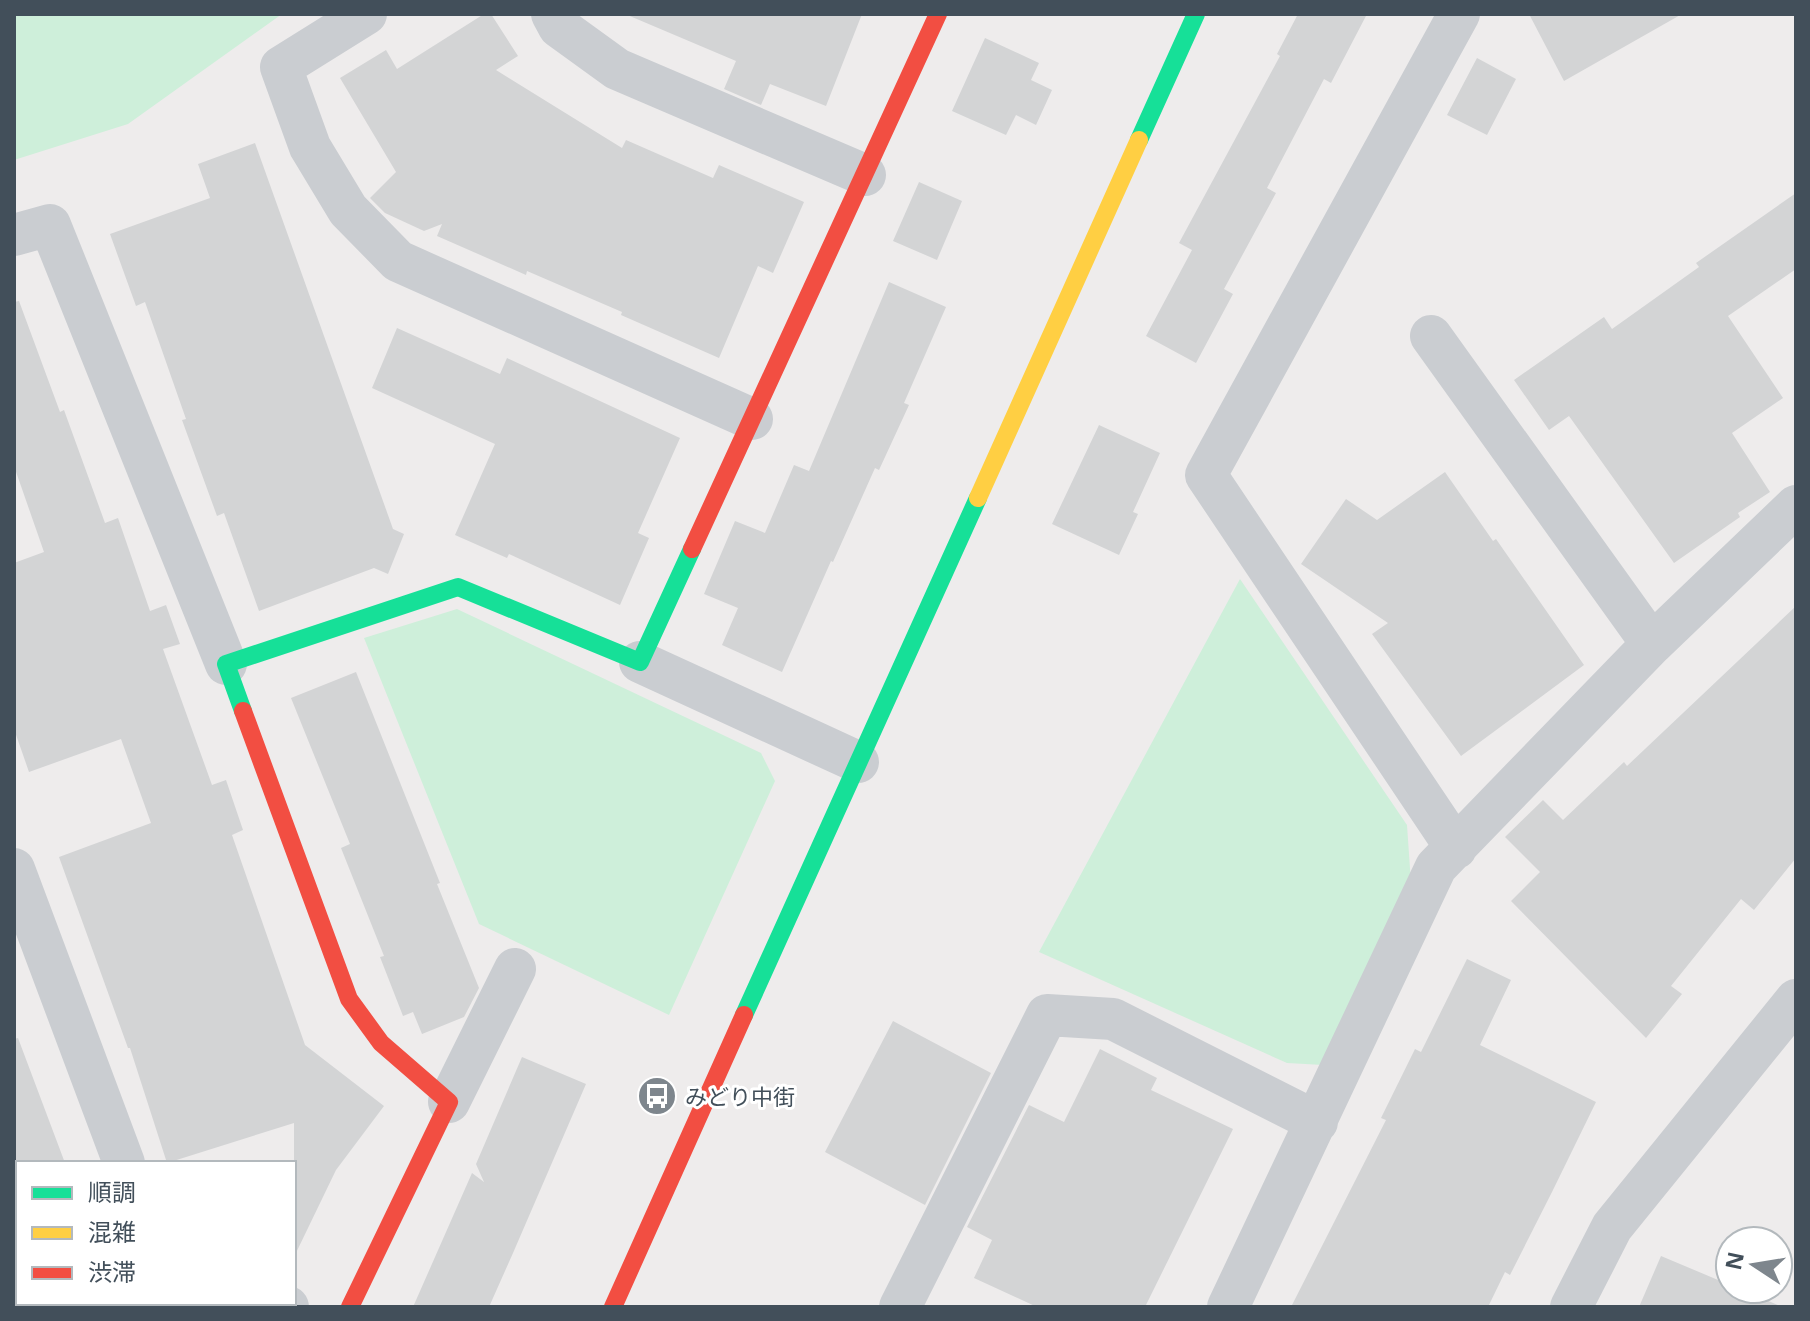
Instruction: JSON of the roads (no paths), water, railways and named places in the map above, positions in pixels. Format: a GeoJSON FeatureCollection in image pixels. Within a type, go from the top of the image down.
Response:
{"type":"FeatureCollection","features":[{"type":"Feature","properties":{"kind":"street"},"geometry":{"type":"LineString","coordinates":[[366,14],[281,67],[310,147],[348,210],[398,261],[752,419]]}},
{"type":"Feature","properties":{"kind":"street"},"geometry":{"type":"LineString","coordinates":[[552,14],[559,27],[617,69],[865,175]]}},
{"type":"Feature","properties":{"kind":"street"},"geometry":{"type":"LineString","coordinates":[[640,662],[938,14]]}},
{"type":"Feature","properties":{"kind":"street"},"geometry":{"type":"LineString","coordinates":[[613,1307],[1196,14]]}},
{"type":"Feature","properties":{"kind":"street"},"geometry":{"type":"LineString","coordinates":[[1456,848],[1206,475],[1459,14]]}},
{"type":"Feature","properties":{"kind":"street"},"geometry":{"type":"LineString","coordinates":[[14,235],[50,225],[226,664],[349,999],[381,1043],[449,1102]]}},
{"type":"Feature","properties":{"kind":"street"},"geometry":{"type":"LineString","coordinates":[[1431,336],[1652,644]]}},
{"type":"Feature","properties":{"kind":"street"},"geometry":{"type":"LineString","coordinates":[[1228,1307],[1436,867],[1652,644],[1796,506]]}},
{"type":"Feature","properties":{"kind":"street"},"geometry":{"type":"LineString","coordinates":[[226,664],[458,587],[640,662],[858,762]]}},
{"type":"Feature","properties":{"kind":"street"},"geometry":{"type":"LineString","coordinates":[[14,869],[123,1161]]}},
{"type":"Feature","properties":{"kind":"street"},"geometry":{"type":"LineString","coordinates":[[350,1307],[515,969]]}},
{"type":"Feature","properties":{"kind":"street"},"geometry":{"type":"LineString","coordinates":[[1571,1307],[1612,1227],[1796,1000]]}},
{"type":"Feature","properties":{"kind":"street"},"geometry":{"type":"LineString","coordinates":[[900,1307],[1047,1015],[1113,1019],[1317,1122]]}},
{"type":"Feature","properties":{"kind":"place","name":"みどり中街"},"geometry":{"type":"Point","coordinates":[657,1096]}}]}
